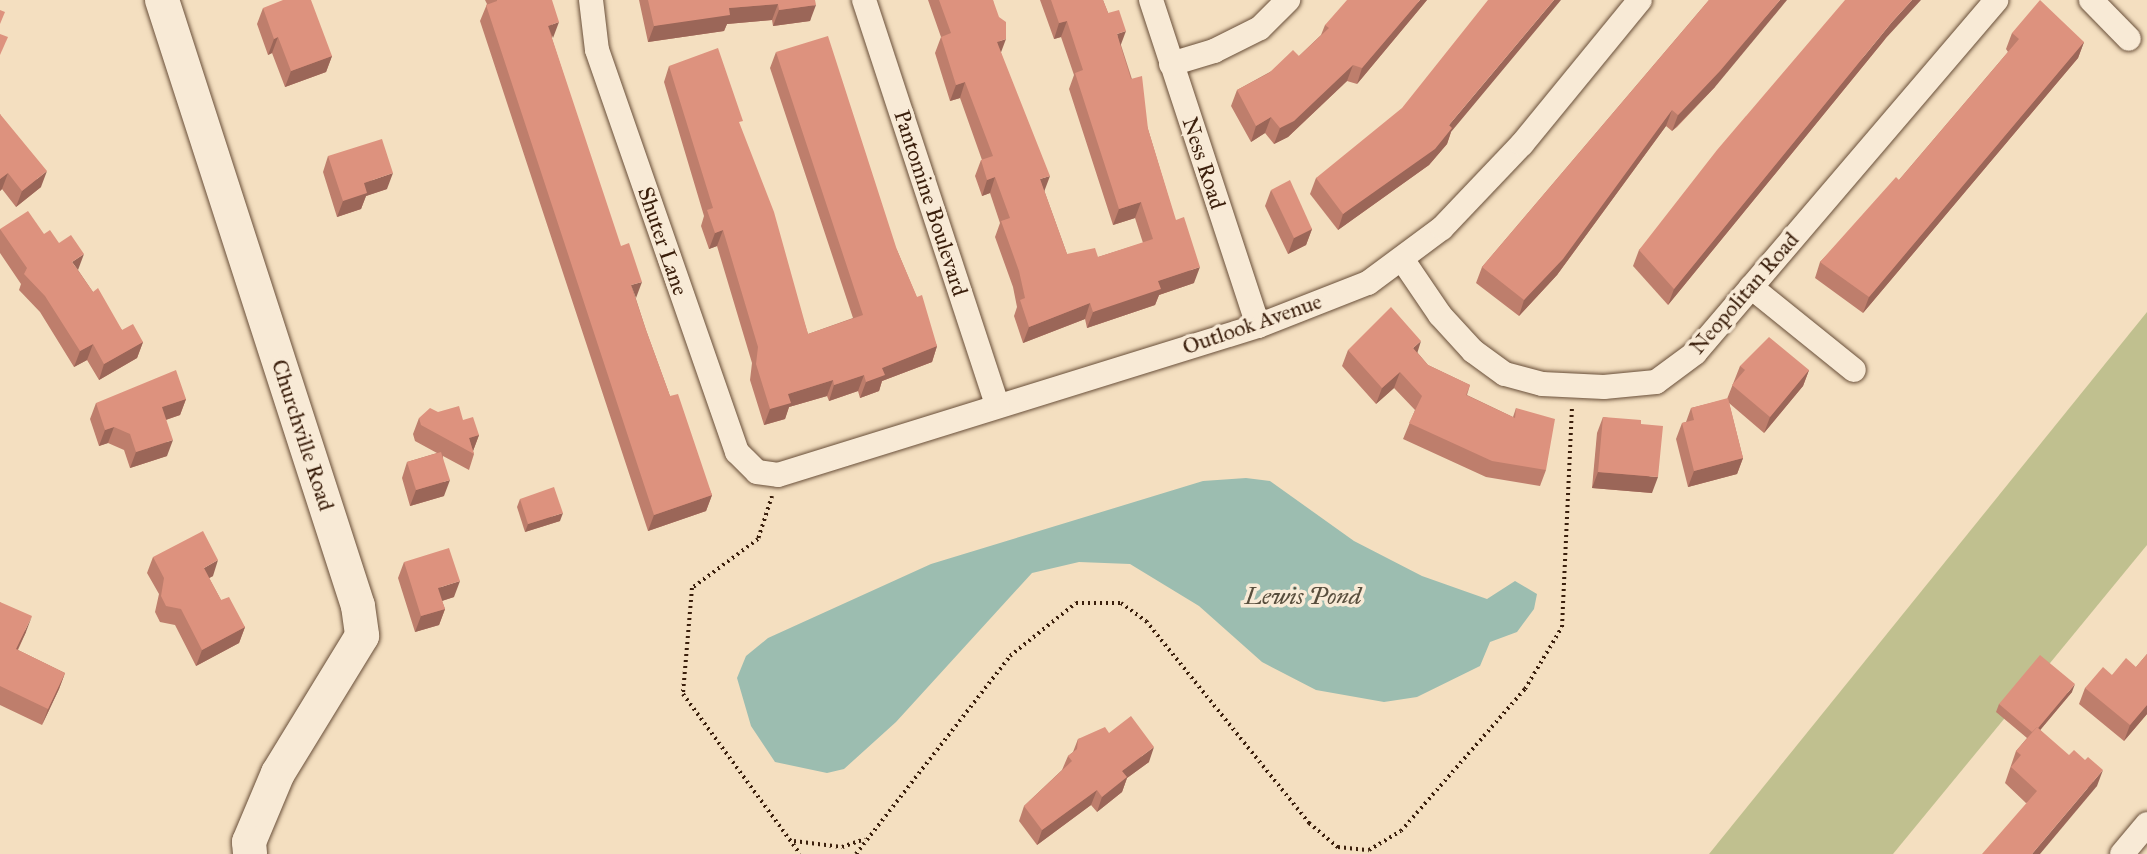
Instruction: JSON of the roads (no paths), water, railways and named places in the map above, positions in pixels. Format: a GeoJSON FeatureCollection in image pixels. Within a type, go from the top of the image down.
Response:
{"type":"FeatureCollection","features":[{"type":"Feature","properties":{"kind":"street","name":"Churchville Road"},"geometry":{"type":"LineString","coordinates":[[162,0],[358,606],[362,636],[278,773],[249,842],[250,854]]}},
{"type":"Feature","properties":{"kind":"street","name":"Shuter Lane"},"geometry":{"type":"LineString","coordinates":[[591,0],[597,50],[737,452],[767,473]]}},
{"type":"Feature","properties":{"kind":"street","name":"Pantomine Boulevard"},"geometry":{"type":"LineString","coordinates":[[864,0],[997,405]]}},
{"type":"Feature","properties":{"kind":"street","name":"Ness Road"},"geometry":{"type":"LineString","coordinates":[[1151,0],[1258,326]]}},
{"type":"Feature","properties":{"kind":"street"},"geometry":{"type":"LineString","coordinates":[[1171,64],[1214,51],[1260,28],[1288,0]]}},
{"type":"Feature","properties":{"kind":"street","name":"Outlook Avenue"},"geometry":{"type":"LineString","coordinates":[[767,473],[1258,326],[1368,283],[1442,228],[1522,144],[1640,0]]}},
{"type":"Feature","properties":{"kind":"street","name":"Neopolitan Road"},"geometry":{"type":"LineString","coordinates":[[1402,259],[1440,315],[1473,351],[1505,374],[1572,385],[1656,382],[1695,353],[1996,0]]}},
{"type":"Feature","properties":{"kind":"street"},"geometry":{"type":"LineString","coordinates":[[2091,0],[2129,39]]}},
{"type":"Feature","properties":{"kind":"street"},"geometry":{"type":"LineString","coordinates":[[1751,287],[1854,370]]}},
{"type":"Feature","properties":{"kind":"street"},"geometry":{"type":"LineString","coordinates":[[2122,854],[2147,824]]}},
{"type":"Feature","properties":{"kind":"water","name":"Lewis Pond"},"geometry":{"type":"Polygon","coordinates":[[[1246,478],[1270,481],[1354,541],[1422,576],[1487,599],[1515,581],[1537,594],[1534,609],[1517,632],[1490,642],[1480,666],[1417,697],[1384,702],[1316,690],[1262,662],[1199,606],[1130,564],[1079,562],[1032,573],[896,722],[844,769],[827,773],[775,762],[751,726],[737,678],[746,656],[768,638],[931,564],[1203,481],[1246,478]]]}}]}
